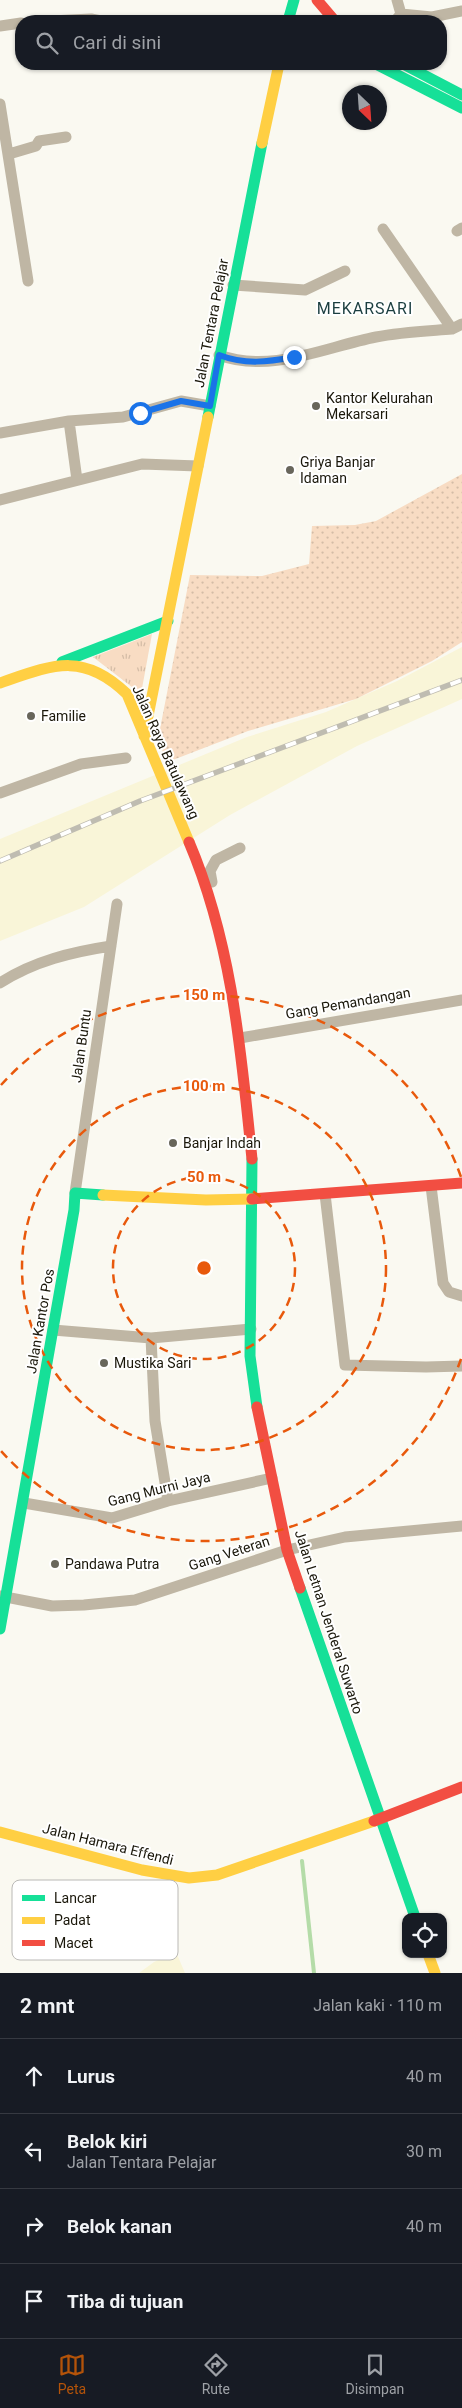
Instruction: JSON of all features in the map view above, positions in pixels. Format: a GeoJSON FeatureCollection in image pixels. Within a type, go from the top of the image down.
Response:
{"type":"FeatureCollection","features":[{"type":"Feature","properties":{"kind":"main road"},"geometry":{"type":"LineString","coordinates":[[292,15],[294,0]]}},
{"type":"Feature","properties":{"kind":"main road"},"geometry":{"type":"LineString","coordinates":[[317,0],[330,15]]}},
{"type":"Feature","properties":{"kind":"main road","name":"Jalan Tentara Pelajar"},"geometry":{"type":"LineString","coordinates":[[144,736],[278,70]]}},
{"type":"Feature","properties":{"kind":"main road"},"geometry":{"type":"LineString","coordinates":[[276,76],[282,70]]}},
{"type":"Feature","properties":{"kind":"main road"},"geometry":{"type":"LineString","coordinates":[[388,70],[462,108]]}},
{"type":"Feature","properties":{"kind":"main road"},"geometry":{"type":"LineString","coordinates":[[414,70],[462,95]]}},
{"type":"Feature","properties":{"kind":"main road"},"geometry":{"type":"LineString","coordinates":[[48,666],[168,621]]}},
{"type":"Feature","properties":{"kind":"main road","name":"Jalan Raya Batulawang"},"geometry":{"type":"LineString","coordinates":[[0,683],[48,666],[98,669],[114,679],[127,694],[200,867]]}},
{"type":"Feature","properties":{"kind":"main road","name":"Jalan Letnan Jenderal Suwarto"},"geometry":{"type":"LineString","coordinates":[[200,867],[226,961],[239,1034],[252,1161],[250,1356],[256,1404],[287,1550],[414,1913]]}},
{"type":"Feature","properties":{"kind":"main road"},"geometry":{"type":"LineString","coordinates":[[75,1193],[206,1200],[252,1199],[462,1183]]}},
{"type":"Feature","properties":{"kind":"main road","name":"Jalan Kantor Pos"},"geometry":{"type":"LineString","coordinates":[[0,1629],[4,1597],[24,1503],[74,1210],[75,1193]]}},
{"type":"Feature","properties":{"kind":"main road","name":"Jalan Hamara Effendi"},"geometry":{"type":"LineString","coordinates":[[0,1832],[142,1870],[190,1878],[217,1875],[247,1867],[380,1819],[462,1786]]}},
{"type":"Feature","properties":{"kind":"main road"},"geometry":{"type":"LineString","coordinates":[[429,1958],[435,1973]]}},
{"type":"Feature","properties":{"kind":"street"},"geometry":{"type":"LineString","coordinates":[[397,0],[398,15]]}},
{"type":"Feature","properties":{"kind":"street"},"geometry":{"type":"LineString","coordinates":[[442,15],[462,11]]}},
{"type":"Feature","properties":{"kind":"street"},"geometry":{"type":"LineString","coordinates":[[0,26],[15,24]]}},
{"type":"Feature","properties":{"kind":"street"},"geometry":{"type":"LineString","coordinates":[[0,104],[6,162],[28,281]]}},
{"type":"Feature","properties":{"kind":"street"},"geometry":{"type":"LineString","coordinates":[[6,162],[36,146],[39,141],[66,137]]}},
{"type":"Feature","properties":{"kind":"street"},"geometry":{"type":"LineString","coordinates":[[383,229],[457,327]]}},
{"type":"Feature","properties":{"kind":"street"},"geometry":{"type":"LineString","coordinates":[[233,285],[305,290],[345,271]]}},
{"type":"Feature","properties":{"kind":"street"},"geometry":{"type":"LineString","coordinates":[[219,355],[236,361],[271,361],[376,336],[457,327]]}},
{"type":"Feature","properties":{"kind":"street"},"geometry":{"type":"LineString","coordinates":[[0,433],[69,421],[123,416],[181,401],[210,406]]}},
{"type":"Feature","properties":{"kind":"street"},"geometry":{"type":"LineString","coordinates":[[69,421],[77,480]]}},
{"type":"Feature","properties":{"kind":"street"},"geometry":{"type":"LineString","coordinates":[[0,500],[142,464],[198,466]]}},
{"type":"Feature","properties":{"kind":"street"},"geometry":{"type":"LineString","coordinates":[[0,793],[81,764],[126,758]]}},
{"type":"Feature","properties":{"kind":"street"},"geometry":{"type":"LineString","coordinates":[[239,1034],[240,996],[234,958],[210,871],[216,860],[240,848]]}},
{"type":"Feature","properties":{"kind":"street","name":"Jalan Buntu"},"geometry":{"type":"LineString","coordinates":[[75,1193],[117,904]]}},
{"type":"Feature","properties":{"kind":"street"},"geometry":{"type":"LineString","coordinates":[[0,983],[12,975],[64,954],[111,946]]}},
{"type":"Feature","properties":{"kind":"street","name":"Gang Pemandangan"},"geometry":{"type":"LineString","coordinates":[[239,1034],[462,1000]]}},
{"type":"Feature","properties":{"kind":"street"},"geometry":{"type":"LineString","coordinates":[[431,1186],[443,1283],[449,1292],[462,1296]]}},
{"type":"Feature","properties":{"kind":"street"},"geometry":{"type":"LineString","coordinates":[[325,1194],[345,1365],[462,1366]]}},
{"type":"Feature","properties":{"kind":"street"},"geometry":{"type":"LineString","coordinates":[[53,1330],[151,1338],[251,1329]]}},
{"type":"Feature","properties":{"kind":"street"},"geometry":{"type":"LineString","coordinates":[[151,1338],[155,1421],[168,1501]]}},
{"type":"Feature","properties":{"kind":"street","name":"Gang Murni Jaya"},"geometry":{"type":"LineString","coordinates":[[24,1503],[112,1518],[168,1501],[272,1478]]}},
{"type":"Feature","properties":{"kind":"street","name":"Gang Veteran"},"geometry":{"type":"LineString","coordinates":[[4,1597],[52,1606],[135,1600],[287,1550],[345,1537],[462,1526]]}},
{"type":"Feature","properties":{"kind":"shaded area"},"geometry":{"type":"Polygon","coordinates":[[[462,647],[462,699],[357,746],[230,815],[84,907],[0,941],[0,839],[247,737],[326,712],[397,681],[462,647]]]}},
{"type":"Feature","properties":{"kind":"shaded area"},"geometry":{"type":"Polygon","coordinates":[[[178,1957],[185,1973],[139,1973],[158,1960],[178,1960],[178,1957]]]}},
{"type":"Feature","properties":{"kind":"green space"},"geometry":{"type":"Polygon","coordinates":[[[462,474],[462,642],[432,661],[356,699],[248,731],[165,763],[159,734],[190,575],[262,576],[309,564],[312,526],[355,525],[376,521],[462,474]]]}},
{"type":"Feature","properties":{"kind":"green space"},"geometry":{"type":"Polygon","coordinates":[[[152,634],[141,694],[93,657],[152,634]]]}},
{"type":"Feature","properties":{"kind":"waterway"},"geometry":{"type":"LineString","coordinates":[[302,1861],[314,1973]]}},
{"type":"Feature","properties":{"kind":"railway"},"geometry":{"type":"LineString","coordinates":[[0,861],[140,801],[462,680]]}},
{"type":"Feature","properties":{"kind":"traffic: fast"},"geometry":{"type":"LineString","coordinates":[[290,15],[294,0]]}},
{"type":"Feature","properties":{"kind":"traffic: fast"},"geometry":{"type":"LineString","coordinates":[[388,70],[462,108]]}},
{"type":"Feature","properties":{"kind":"traffic: fast"},"geometry":{"type":"LineString","coordinates":[[414,70],[462,95]]}},
{"type":"Feature","properties":{"kind":"traffic: fast"},"geometry":{"type":"LineString","coordinates":[[208,417],[262,143]]}},
{"type":"Feature","properties":{"kind":"traffic: fast"},"geometry":{"type":"LineString","coordinates":[[62,662],[168,621]]}},
{"type":"Feature","properties":{"kind":"traffic: fast"},"geometry":{"type":"LineString","coordinates":[[252,1159],[250,1356],[257,1407]]}},
{"type":"Feature","properties":{"kind":"traffic: fast"},"geometry":{"type":"LineString","coordinates":[[0,1629],[74,1210],[75,1193],[103,1195]]}},
{"type":"Feature","properties":{"kind":"traffic: fast"},"geometry":{"type":"LineString","coordinates":[[300,1588],[414,1913]]}},
{"type":"Feature","properties":{"kind":"traffic: slow"},"geometry":{"type":"LineString","coordinates":[[262,143],[278,70]]}},
{"type":"Feature","properties":{"kind":"traffic: slow"},"geometry":{"type":"LineString","coordinates":[[144,736],[208,417]]}},
{"type":"Feature","properties":{"kind":"traffic: slow"},"geometry":{"type":"LineString","coordinates":[[0,683],[51,667],[66,666],[81,667],[111,680],[127,694],[189,842]]}},
{"type":"Feature","properties":{"kind":"traffic: slow"},"geometry":{"type":"LineString","coordinates":[[103,1195],[206,1200],[252,1199]]}},
{"type":"Feature","properties":{"kind":"traffic: slow"},"geometry":{"type":"LineString","coordinates":[[0,1832],[142,1870],[189,1878],[217,1875],[374,1821]]}},
{"type":"Feature","properties":{"kind":"traffic: slow"},"geometry":{"type":"LineString","coordinates":[[429,1958],[435,1973]]}},
{"type":"Feature","properties":{"kind":"traffic: jam"},"geometry":{"type":"LineString","coordinates":[[317,0],[330,15]]}},
{"type":"Feature","properties":{"kind":"traffic: jam"},"geometry":{"type":"LineString","coordinates":[[189,842],[204,880],[225,958],[239,1038],[252,1159]]}},
{"type":"Feature","properties":{"kind":"traffic: jam"},"geometry":{"type":"LineString","coordinates":[[252,1199],[462,1183]]}},
{"type":"Feature","properties":{"kind":"traffic: jam"},"geometry":{"type":"LineString","coordinates":[[257,1407],[287,1550],[300,1588]]}},
{"type":"Feature","properties":{"kind":"traffic: jam"},"geometry":{"type":"LineString","coordinates":[[374,1821],[462,1787]]}},
{"type":"Feature","properties":{"kind":"place","name":"Kantor Kelurahan Mekarsari"},"geometry":{"type":"Point","coordinates":[316,406]}},
{"type":"Feature","properties":{"kind":"place","name":"Griya Banjar Idaman"},"geometry":{"type":"Point","coordinates":[290,470]}},
{"type":"Feature","properties":{"kind":"place","name":"Familie"},"geometry":{"type":"Point","coordinates":[31,716]}},
{"type":"Feature","properties":{"kind":"place","name":"Banjar Indah"},"geometry":{"type":"Point","coordinates":[173,1143]}},
{"type":"Feature","properties":{"kind":"place","name":"Mustika Sari"},"geometry":{"type":"Point","coordinates":[104,1363]}},
{"type":"Feature","properties":{"kind":"place","name":"Pandawa Putra"},"geometry":{"type":"Point","coordinates":[55,1564]}},
{"type":"Feature","properties":{"kind":"district","name":"MEKARSARI"},"geometry":{"type":"Point","coordinates":[365,308]}},
{"type":"Feature","properties":{"kind":"route"},"geometry":{"type":"LineString","coordinates":[[140,413],[181,401],[210,406],[219,355],[236,361],[249,362],[294,357]]}}]}
